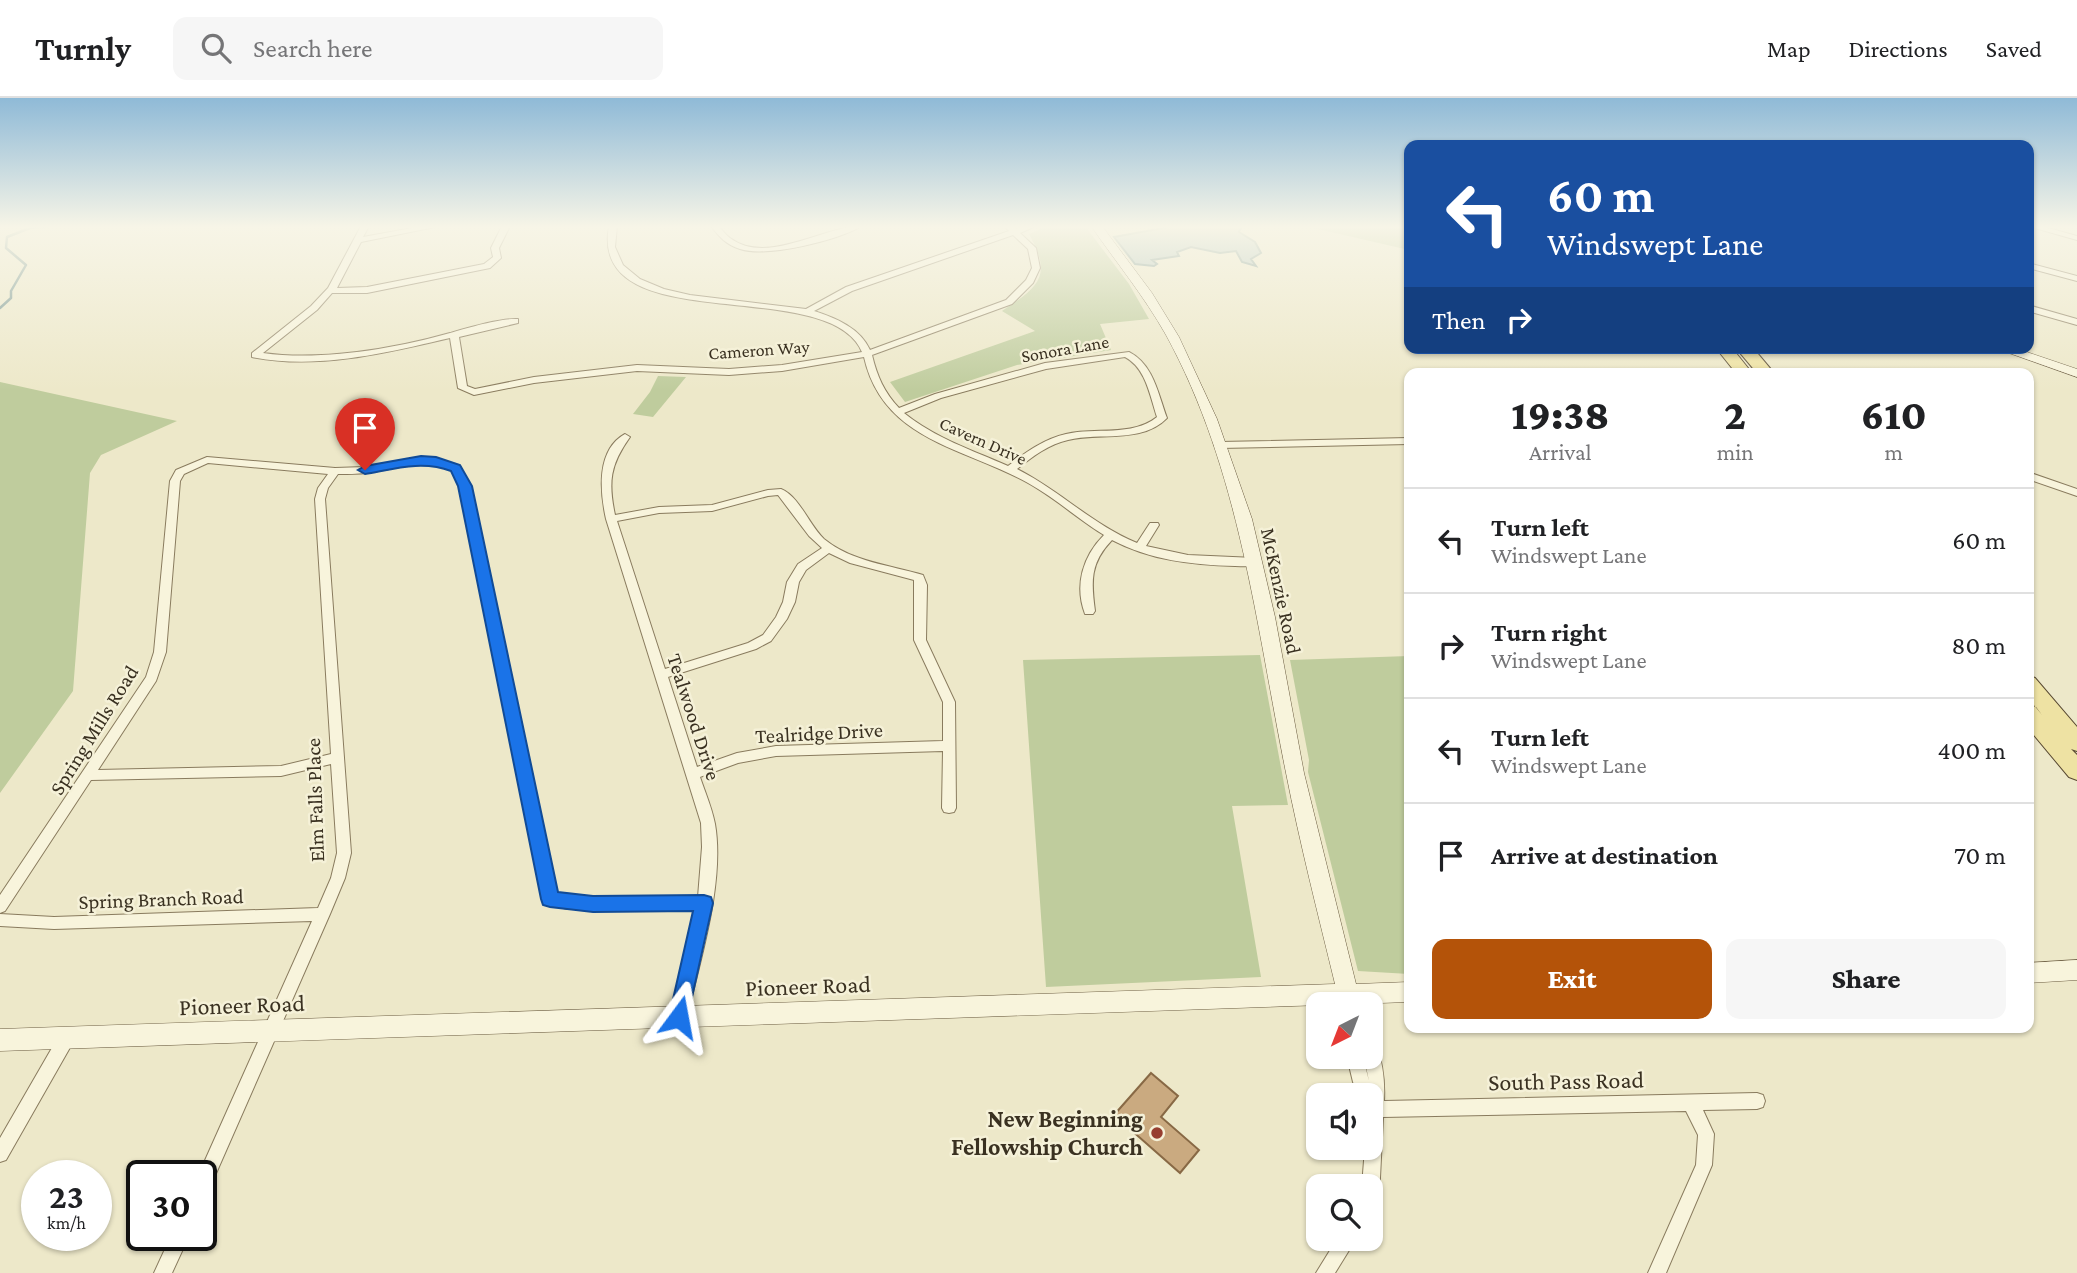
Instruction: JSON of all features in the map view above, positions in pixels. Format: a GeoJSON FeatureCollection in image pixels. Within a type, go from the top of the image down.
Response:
{"type":"FeatureCollection","features":[{"type":"Feature","properties":{"kind":"main road"},"geometry":{"type":"LineString","coordinates":[[1729,354],[1740,368]]}},
{"type":"Feature","properties":{"kind":"main road"},"geometry":{"type":"LineString","coordinates":[[1749,354],[1762,368]]}},
{"type":"Feature","properties":{"kind":"main road"},"geometry":{"type":"LineString","coordinates":[[2034,706],[2071,745],[2077,771]]}},
{"type":"Feature","properties":{"kind":"street"},"geometry":{"type":"LineString","coordinates":[[255,355],[314,308],[331,291],[336,281]]}},
{"type":"Feature","properties":{"kind":"street"},"geometry":{"type":"LineString","coordinates":[[331,291],[366,289],[409,281]]}},
{"type":"Feature","properties":{"kind":"street","name":"Cavern Drive"},"geometry":{"type":"LineString","coordinates":[[639,281],[656,289],[704,301],[757,303],[806,312],[847,329],[866,345],[875,381],[898,412],[940,441],[1032,481],[1111,534],[1140,547],[1169,556],[1205,562],[1255,562]]}},
{"type":"Feature","properties":{"kind":"street"},"geometry":{"type":"LineString","coordinates":[[806,312],[849,289],[871,281]]}},
{"type":"Feature","properties":{"kind":"street","name":"Cameron Way"},"geometry":{"type":"LineString","coordinates":[[454,334],[463,388],[474,392],[534,380],[637,368],[729,372],[782,368],[870,353],[1009,302],[1019,294],[1028,281]]}},
{"type":"Feature","properties":{"kind":"street","name":"McKenzie Road"},"geometry":{"type":"LineString","coordinates":[[1137,281],[1173,337],[1219,445],[1255,562],[1295,773],[1348,992]]}},
{"type":"Feature","properties":{"kind":"street"},"geometry":{"type":"LineString","coordinates":[[2034,310],[2077,322]]}},
{"type":"Feature","properties":{"kind":"street"},"geometry":{"type":"LineString","coordinates":[[255,355],[270,359],[352,355],[516,321]]}},
{"type":"Feature","properties":{"kind":"street","name":"Sonora Lane"},"geometry":{"type":"LineString","coordinates":[[898,412],[939,396],[1045,366],[1126,354],[1136,357],[1142,365],[1162,418],[1160,422],[1137,429],[1066,437],[1030,453],[1009,470]]}},
{"type":"Feature","properties":{"kind":"street"},"geometry":{"type":"LineString","coordinates":[[2019,354],[2077,373]]}},
{"type":"Feature","properties":{"kind":"street","name":"Tealwood Drive"},"geometry":{"type":"LineString","coordinates":[[625,437],[614,451],[607,467],[604,490],[708,823],[711,852],[704,903],[679,1017]]}},
{"type":"Feature","properties":{"kind":"street"},"geometry":{"type":"LineString","coordinates":[[1219,445],[1404,441]]}},
{"type":"Feature","properties":{"kind":"street","name":"Spring Mills Road"},"geometry":{"type":"LineString","coordinates":[[0,907],[152,678],[160,652],[175,481],[180,472],[207,460],[335,471]]}},
{"type":"Feature","properties":{"kind":"street"},"geometry":{"type":"LineString","coordinates":[[335,471],[365,470],[421,460],[436,461],[456,468],[465,486],[550,899],[593,904],[704,903]]}},
{"type":"Feature","properties":{"kind":"street","name":"Elm Falls Place"},"geometry":{"type":"LineString","coordinates":[[213,1160],[323,914],[338,878],[344,853],[320,499],[323,488],[335,471]]}},
{"type":"Feature","properties":{"kind":"street"},"geometry":{"type":"LineString","coordinates":[[2034,477],[2077,493]]}},
{"type":"Feature","properties":{"kind":"street"},"geometry":{"type":"LineString","coordinates":[[611,519],[659,510],[712,509],[780,492],[816,537],[829,548],[856,562],[919,578],[922,585],[920,640],[949,702],[949,808]]}},
{"type":"Feature","properties":{"kind":"street"},"geometry":{"type":"LineString","coordinates":[[1140,547],[1154,525]]}},
{"type":"Feature","properties":{"kind":"street"},"geometry":{"type":"LineString","coordinates":[[1089,611],[1086,567],[1098,547],[1111,534]]}},
{"type":"Feature","properties":{"kind":"street"},"geometry":{"type":"LineString","coordinates":[[660,675],[752,646],[767,638],[782,619],[793,582],[802,567],[829,548]]}},
{"type":"Feature","properties":{"kind":"street","name":"Tealridge Drive"},"geometry":{"type":"LineString","coordinates":[[693,774],[737,758],[776,751],[950,746]]}},
{"type":"Feature","properties":{"kind":"street"},"geometry":{"type":"LineString","coordinates":[[89,775],[281,771],[337,758]]}},
{"type":"Feature","properties":{"kind":"street","name":"Spring Branch Road"},"geometry":{"type":"LineString","coordinates":[[0,920],[54,923],[323,914]]}},
{"type":"Feature","properties":{"kind":"street"},"geometry":{"type":"LineString","coordinates":[[2034,972],[2077,971]]}},
{"type":"Feature","properties":{"kind":"street","name":"Pioneer Road"},"geometry":{"type":"LineString","coordinates":[[1383,996],[1404,993]]}},
{"type":"Feature","properties":{"kind":"street","name":"Pioneer Road"},"geometry":{"type":"LineString","coordinates":[[0,1040],[679,1017],[1306,1002]]}},
{"type":"Feature","properties":{"kind":"street"},"geometry":{"type":"LineString","coordinates":[[0,1154],[66,1039]]}},
{"type":"Feature","properties":{"kind":"street","name":"South Pass Road"},"geometry":{"type":"LineString","coordinates":[[1383,1101],[1757,1101]]}},
{"type":"Feature","properties":{"kind":"street"},"geometry":{"type":"LineString","coordinates":[[1657,1273],[1704,1166],[1706,1134],[1691,1103]]}},
{"type":"Feature","properties":{"kind":"street"},"geometry":{"type":"LineString","coordinates":[[163,1273],[173,1251]]}},
{"type":"Feature","properties":{"kind":"street"},"geometry":{"type":"LineString","coordinates":[[1325,1273],[1339,1251]]}},
{"type":"Feature","properties":{"kind":"green space"},"geometry":{"type":"Polygon","coordinates":[[[1037,281],[1127,281],[1149,319],[1100,324],[1111,350],[1017,365],[905,402],[890,382],[1035,331],[1002,311],[1033,287],[1037,281]]]}},
{"type":"Feature","properties":{"kind":"green space"},"geometry":{"type":"Polygon","coordinates":[[[658,376],[686,377],[653,417],[633,414],[650,392],[658,376]]]}},
{"type":"Feature","properties":{"kind":"green space"},"geometry":{"type":"Polygon","coordinates":[[[0,382],[177,421],[101,455],[90,473],[73,691],[0,793],[0,382]]]}},
{"type":"Feature","properties":{"kind":"green space"},"geometry":{"type":"Polygon","coordinates":[[[1260,655],[1288,805],[1232,806],[1261,977],[1046,987],[1023,660],[1260,655]]]}},
{"type":"Feature","properties":{"kind":"green space"},"geometry":{"type":"Polygon","coordinates":[[[1404,656],[1404,974],[1358,971],[1308,772],[1309,760],[1290,660],[1404,656]]]}},
{"type":"Feature","properties":{"kind":"building","name":"New Beginning Fellowship Church"},"geometry":{"type":"Polygon","coordinates":[[[1151,1073],[1178,1096],[1161,1117],[1199,1150],[1180,1173],[1114,1115],[1151,1073]]]}},
{"type":"Feature","properties":{"kind":"waterway"},"geometry":{"type":"LineString","coordinates":[[0,308],[11,298],[11,291],[17,281]]}},
{"type":"Feature","properties":{"kind":"place","name":"New Beginning Fellowship Church"},"geometry":{"type":"Point","coordinates":[1157,1133]}},
{"type":"Feature","properties":{"kind":"route"},"geometry":{"type":"LineString","coordinates":[[365,470],[421,460],[436,461],[456,468],[465,486],[550,899],[593,904],[704,903],[679,1017]]}}]}
